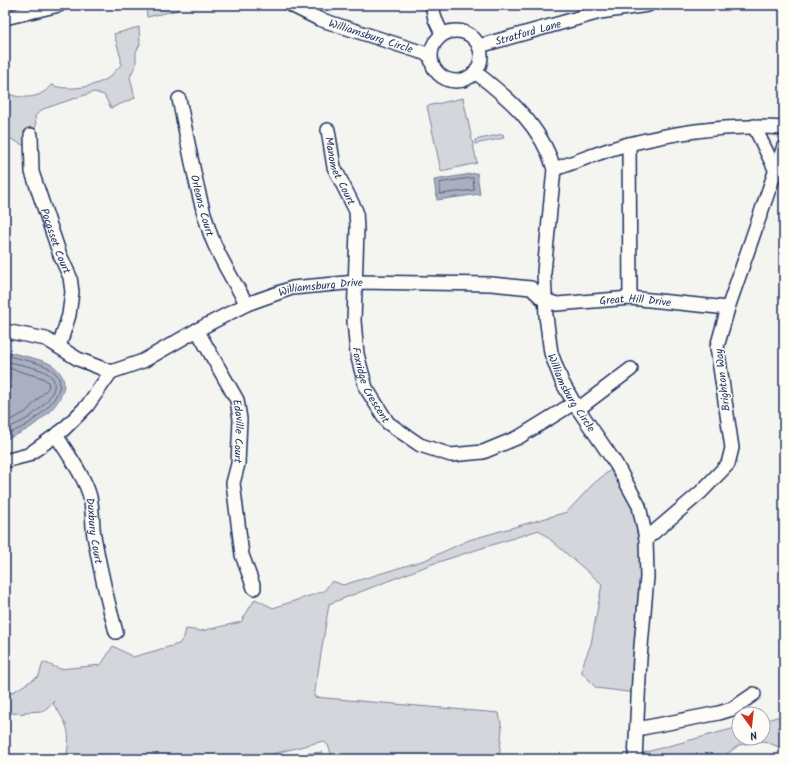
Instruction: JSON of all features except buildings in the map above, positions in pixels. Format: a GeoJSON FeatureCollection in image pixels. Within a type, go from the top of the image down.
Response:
{"type":"FeatureCollection","features":[{"type":"Feature","properties":{"kind":"street"},"geometry":{"type":"LineString","coordinates":[[5,18],[59,5]]}},
{"type":"Feature","properties":{"kind":"street","name":"Williamsburg Circle"},"geometry":{"type":"LineString","coordinates":[[291,5],[319,19],[430,56]]}},
{"type":"Feature","properties":{"kind":"street"},"geometry":{"type":"LineString","coordinates":[[432,5],[435,19],[442,34]]}},
{"type":"Feature","properties":{"kind":"street","name":"Stratford Lane"},"geometry":{"type":"LineString","coordinates":[[479,46],[600,12],[648,5]]}},
{"type":"Feature","properties":{"kind":"street"},"geometry":{"type":"LineString","coordinates":[[453,31],[464,32],[473,37],[479,46],[481,55],[480,64],[475,72],[462,81],[446,80],[434,70],[430,56],[434,43],[442,34],[453,31]]}},
{"type":"Feature","properties":{"kind":"street","name":"Williamsburg Circle"},"geometry":{"type":"LineString","coordinates":[[475,72],[495,87],[525,115],[551,158],[554,169],[544,272],[544,300],[551,353],[562,382],[576,406],[616,464],[639,506],[646,539],[647,577],[640,658],[635,759]]}},
{"type":"Feature","properties":{"kind":"street","name":"Orleans Court"},"geometry":{"type":"LineString","coordinates":[[179,99],[194,169],[212,237],[227,272],[247,304]]}},
{"type":"Feature","properties":{"kind":"street"},"geometry":{"type":"LineString","coordinates":[[554,169],[629,144],[706,130],[754,126],[784,128]]}},
{"type":"Feature","properties":{"kind":"street"},"geometry":{"type":"LineString","coordinates":[[754,126],[776,169]]}},
{"type":"Feature","properties":{"kind":"street","name":"Manomet Court"},"geometry":{"type":"LineString","coordinates":[[328,130],[334,166],[356,211],[356,282]]}},
{"type":"Feature","properties":{"kind":"street","name":"Pocasset Court"},"geometry":{"type":"LineString","coordinates":[[31,135],[32,172],[55,242],[70,277],[72,292],[69,315],[59,347]]}},
{"type":"Feature","properties":{"kind":"street"},"geometry":{"type":"LineString","coordinates":[[629,144],[630,298]]}},
{"type":"Feature","properties":{"kind":"street","name":"Brighton Way"},"geometry":{"type":"LineString","coordinates":[[646,539],[702,492],[728,464],[732,448],[716,347],[784,146]]}},
{"type":"Feature","properties":{"kind":"street","name":"Williamsburg Drive"},"geometry":{"type":"LineString","coordinates":[[111,372],[143,361],[197,330],[247,304],[292,288],[356,282],[491,284],[531,288],[544,300]]}},
{"type":"Feature","properties":{"kind":"street","name":"Foxridge Crescent"},"geometry":{"type":"LineString","coordinates":[[356,282],[354,321],[357,354],[366,388],[388,423],[420,445],[451,455],[483,452],[519,437],[576,406]]}},
{"type":"Feature","properties":{"kind":"street","name":"Great Hill Drive"},"geometry":{"type":"LineString","coordinates":[[544,300],[557,304],[630,298],[728,308]]}},
{"type":"Feature","properties":{"kind":"street"},"geometry":{"type":"LineString","coordinates":[[5,330],[46,339],[78,358],[111,372],[87,406],[56,435],[28,455],[5,461]]}},
{"type":"Feature","properties":{"kind":"street","name":"Edaville Court"},"geometry":{"type":"LineString","coordinates":[[197,330],[237,400],[240,419],[238,464],[233,483],[242,555],[254,588]]}},
{"type":"Feature","properties":{"kind":"street"},"geometry":{"type":"LineString","coordinates":[[576,406],[631,369]]}},
{"type":"Feature","properties":{"kind":"street","name":"Duxbury Court"},"geometry":{"type":"LineString","coordinates":[[56,435],[81,477],[90,496],[91,514],[102,575],[116,632]]}},
{"type":"Feature","properties":{"kind":"street"},"geometry":{"type":"LineString","coordinates":[[637,729],[719,713],[732,709],[754,694]]}},
{"type":"Feature","properties":{"kind":"shaded area"},"geometry":{"type":"Polygon","coordinates":[[[146,5],[177,5],[178,10],[147,17],[146,5]]]}},
{"type":"Feature","properties":{"kind":"shaded area"},"geometry":{"type":"Polygon","coordinates":[[[139,27],[140,44],[136,52],[136,64],[130,77],[135,98],[111,108],[104,95],[94,92],[43,109],[35,116],[36,126],[25,146],[5,136],[5,93],[30,97],[36,96],[47,90],[51,85],[64,88],[78,88],[99,83],[109,77],[121,65],[121,58],[114,34],[139,27]]]}},
{"type":"Feature","properties":{"kind":"shaded area"},"geometry":{"type":"Polygon","coordinates":[[[463,98],[477,163],[441,171],[427,106],[463,98]]]}},
{"type":"Feature","properties":{"kind":"shaded area"},"geometry":{"type":"Polygon","coordinates":[[[503,134],[504,138],[475,144],[475,140],[503,134]]]}},
{"type":"Feature","properties":{"kind":"shaded area"},"geometry":{"type":"Polygon","coordinates":[[[614,467],[644,530],[636,693],[596,688],[584,674],[582,674],[582,667],[591,644],[602,584],[539,530],[432,564],[329,604],[314,697],[499,713],[502,729],[499,759],[333,759],[328,745],[323,741],[253,759],[66,759],[68,742],[67,730],[62,718],[53,704],[55,701],[43,711],[24,712],[24,714],[5,714],[5,694],[13,692],[39,676],[43,662],[60,669],[101,665],[113,646],[133,657],[179,644],[184,637],[186,629],[201,631],[241,622],[255,599],[273,608],[324,591],[332,581],[343,585],[425,560],[469,540],[567,512],[592,485],[614,467]]]}},
{"type":"Feature","properties":{"kind":"shaded area"},"geometry":{"type":"Polygon","coordinates":[[[784,715],[784,749],[771,744],[771,719],[784,715]]]}},
{"type":"Feature","properties":{"kind":"shaded area"},"geometry":{"type":"Polygon","coordinates":[[[731,729],[731,746],[738,746],[720,759],[635,759],[635,755],[731,729]]]}},
{"type":"Feature","properties":{"kind":"shaded area"},"geometry":{"type":"Polygon","coordinates":[[[322,752],[326,759],[287,759],[295,755],[322,752]]]}},
{"type":"Feature","properties":{"kind":"water"},"geometry":{"type":"Polygon","coordinates":[[[477,173],[480,194],[437,200],[434,180],[477,173]]]}},
{"type":"Feature","properties":{"kind":"water"},"geometry":{"type":"Polygon","coordinates":[[[5,351],[52,365],[60,372],[63,380],[63,388],[61,396],[49,412],[28,429],[5,440],[5,351]]]}}]}
